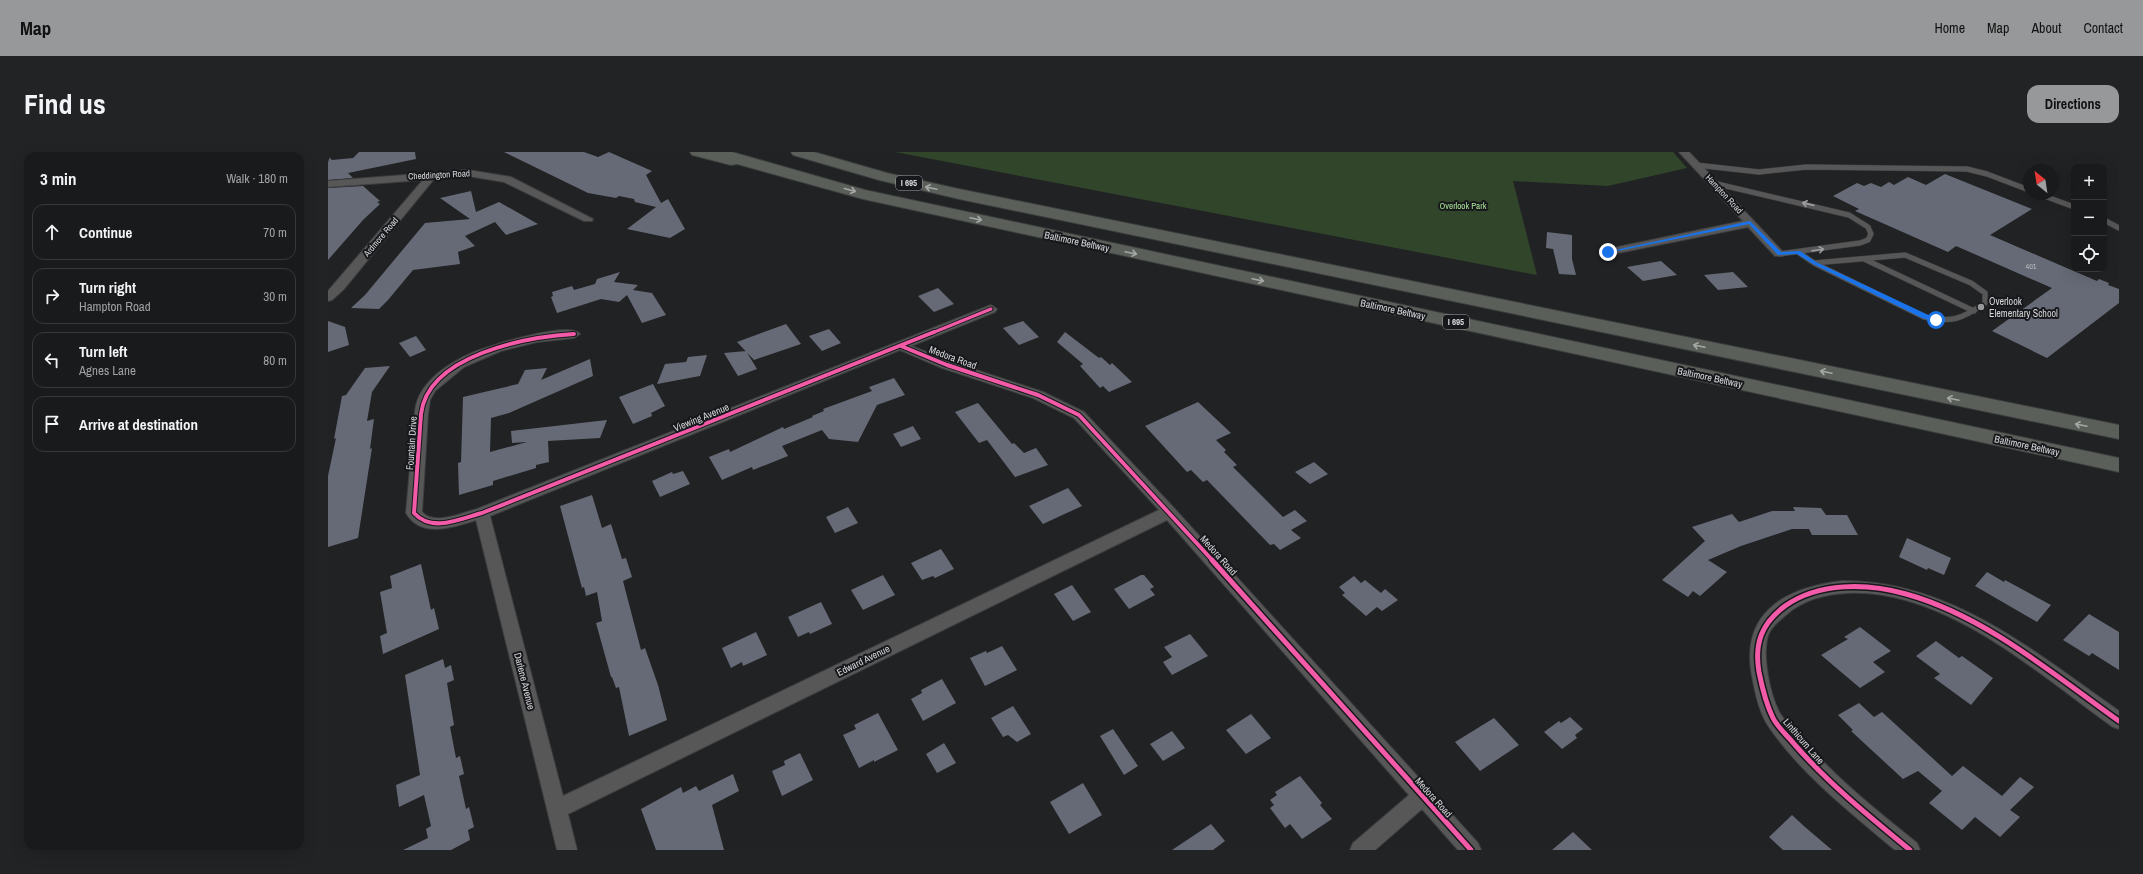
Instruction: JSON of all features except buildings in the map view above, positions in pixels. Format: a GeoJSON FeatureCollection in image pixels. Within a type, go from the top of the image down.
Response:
{"type":"FeatureCollection","features":[{"type":"Feature","properties":{"kind":"highway"},"geometry":{"type":"LineString","coordinates":[[697,152],[812,180]]}},
{"type":"Feature","properties":{"kind":"highway","name":"Baltimore Beltway"},"geometry":{"type":"LineString","coordinates":[[718,152],[863,194],[2113,464]]}},
{"type":"Feature","properties":{"kind":"highway","name":"I 695"},"geometry":{"type":"LineString","coordinates":[[804,153],[884,177],[966,195],[2119,432]]}},
{"type":"Feature","properties":{"kind":"street","name":"Hampton Road"},"geometry":{"type":"LineString","coordinates":[[1684,152],[1779,254]]}},
{"type":"Feature","properties":{"kind":"street","name":"Cheddington Road"},"geometry":{"type":"LineString","coordinates":[[328,184],[468,173],[507,179],[588,219]]}},
{"type":"Feature","properties":{"kind":"street","name":"Ardmore Road"},"geometry":{"type":"LineString","coordinates":[[328,297],[340,286],[432,175]]}},
{"type":"Feature","properties":{"kind":"street"},"geometry":{"type":"LineString","coordinates":[[1608,252],[1750,223]]}},
{"type":"Feature","properties":{"kind":"street","name":"Viewing Avenue"},"geometry":{"type":"LineString","coordinates":[[482,513],[992,309]]}},
{"type":"Feature","properties":{"kind":"street","name":"Fountain Drive"},"geometry":{"type":"LineString","coordinates":[[482,513],[440,523],[425,522],[417,519],[414,513],[422,403],[429,389],[447,373],[486,352],[538,337],[574,334]]}},
{"type":"Feature","properties":{"kind":"street","name":"Medora Road"},"geometry":{"type":"LineString","coordinates":[[901,346],[947,365],[1038,395],[1079,415],[1170,512],[1471,850]]}},
{"type":"Feature","properties":{"kind":"street","name":"Edward Avenue"},"geometry":{"type":"LineString","coordinates":[[557,809],[1170,512]]}},
{"type":"Feature","properties":{"kind":"street","name":"Darlene Avenue"},"geometry":{"type":"LineString","coordinates":[[482,513],[567,850]]}},
{"type":"Feature","properties":{"kind":"street","name":"Linthicum Lane"},"geometry":{"type":"LineString","coordinates":[[1910,850],[1808,761],[1774,719],[1764,697],[1758,667],[1756,645],[1765,624],[1786,605],[1809,594],[1839,588],[1868,587],[1918,599],[1943,608],[1970,621],[2010,646],[2119,721]]}},
{"type":"Feature","properties":{"kind":"street"},"geometry":{"type":"LineString","coordinates":[[1360,850],[1422,796]]}},
{"type":"Feature","properties":{"kind":"lane"},"geometry":{"type":"LineString","coordinates":[[1696,165],[1759,172],[1806,166],[1966,169],[1987,174],[2023,188]]}},
{"type":"Feature","properties":{"kind":"lane"},"geometry":{"type":"LineString","coordinates":[[1713,183],[1849,215],[1868,227],[1871,234],[1868,240],[1860,243],[1779,254]]}},
{"type":"Feature","properties":{"kind":"lane"},"geometry":{"type":"LineString","coordinates":[[2056,200],[2071,206]]}},
{"type":"Feature","properties":{"kind":"lane"},"geometry":{"type":"LineString","coordinates":[[2107,222],[2119,228]]}},
{"type":"Feature","properties":{"kind":"lane"},"geometry":{"type":"LineString","coordinates":[[1798,252],[1814,263],[1924,316],[1950,321],[1961,319],[1985,303],[1985,293],[1971,283],[1905,255],[1814,263]]}},
{"type":"Feature","properties":{"kind":"lane"},"geometry":{"type":"LineString","coordinates":[[1863,258],[1974,311]]}},
{"type":"Feature","properties":{"kind":"green space","name":"Overlook Park"},"geometry":{"type":"Polygon","coordinates":[[[895,152],[1673,152],[1687,168],[1608,186],[1513,181],[1537,275],[895,152]]]}},
{"type":"Feature","properties":{"kind":"cycle path"},"geometry":{"type":"LineString","coordinates":[[574,334],[556,335],[517,342],[477,355],[443,375],[430,388],[426,394],[421,414],[414,513],[420,519],[427,523],[436,524],[455,521],[482,513],[991,309]]}},
{"type":"Feature","properties":{"kind":"cycle path"},"geometry":{"type":"LineString","coordinates":[[901,346],[947,365],[1038,395],[1079,415],[1169,512],[1471,850]]}},
{"type":"Feature","properties":{"kind":"cycle path"},"geometry":{"type":"LineString","coordinates":[[1910,850],[1832,783],[1803,754],[1773,718],[1762,686],[1757,655],[1759,637],[1771,618],[1795,599],[1809,593],[1825,589],[1859,587],[1906,594],[1934,604],[1962,617],[2017,649],[2119,721]]}},
{"type":"Feature","properties":{"kind":"place","name":"Overlook Elementary School"},"geometry":{"type":"Point","coordinates":[1981,307]}},
{"type":"Feature","properties":{"kind":"route"},"geometry":{"type":"LineString","coordinates":[[1608,252],[1750,223],[1779,254],[1798,252],[1814,263],[1924,316],[1936,320]]}}]}
